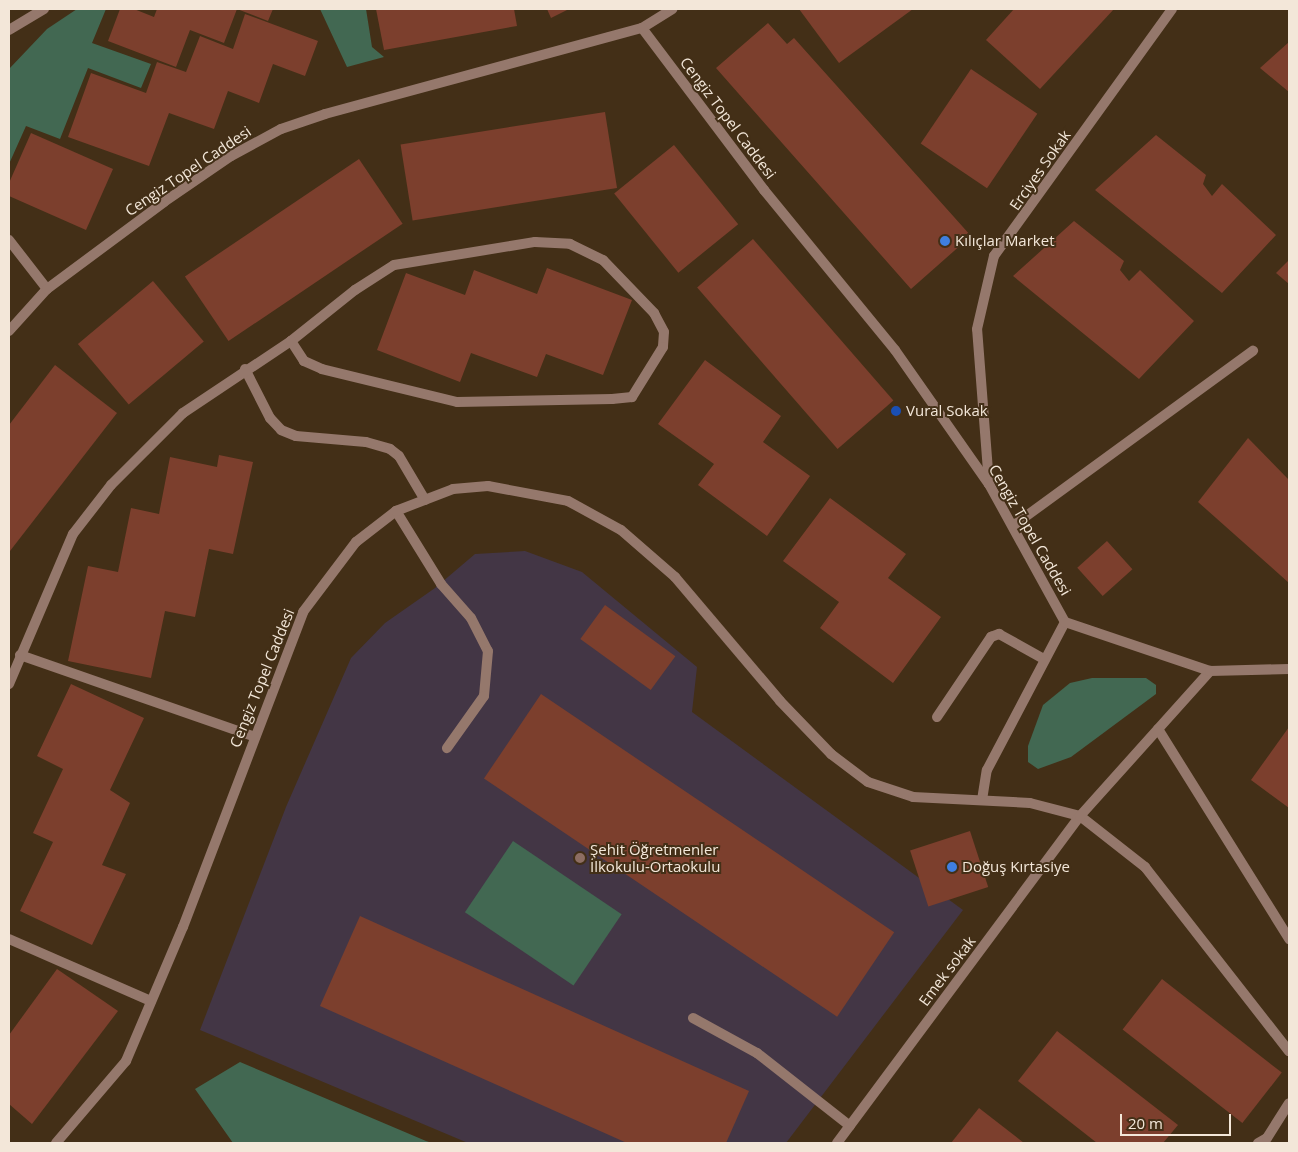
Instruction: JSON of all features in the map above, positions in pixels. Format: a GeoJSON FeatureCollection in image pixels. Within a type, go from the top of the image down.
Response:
{"type":"FeatureCollection","features":[{"type":"Feature","properties":{"kind":"street"},"geometry":{"type":"LineString","coordinates":[[9,30],[44,9]]}},
{"type":"Feature","properties":{"kind":"street"},"geometry":{"type":"LineString","coordinates":[[642,28],[672,9]]}},
{"type":"Feature","properties":{"kind":"street","name":"Erciyes Sokak"},"geometry":{"type":"LineString","coordinates":[[990,484],[977,328],[994,256],[1172,9]]}},
{"type":"Feature","properties":{"kind":"street","name":"Cengiz Topel Caddesi"},"geometry":{"type":"LineString","coordinates":[[9,331],[47,289],[164,202],[231,156],[282,129],[325,114],[642,28],[764,190],[895,350],[990,484],[1014,525],[1065,622]]}},
{"type":"Feature","properties":{"kind":"street"},"geometry":{"type":"LineString","coordinates":[[9,240],[47,289]]}},
{"type":"Feature","properties":{"kind":"street"},"geometry":{"type":"LineString","coordinates":[[9,684],[20,654],[73,534],[111,485],[183,413],[245,369],[291,341],[355,290],[394,265],[535,242],[570,244],[603,260],[654,313],[664,332],[663,347],[632,397],[612,399],[457,402],[322,369],[304,361],[291,341]]}},
{"type":"Feature","properties":{"kind":"street"},"geometry":{"type":"LineString","coordinates":[[1014,525],[1253,351]]}},
{"type":"Feature","properties":{"kind":"street"},"geometry":{"type":"LineString","coordinates":[[245,369],[261,403],[281,430],[296,436],[366,442],[390,448],[399,456],[425,500]]}},
{"type":"Feature","properties":{"kind":"street","name":"Cengiz Topel Caddesi"},"geometry":{"type":"LineString","coordinates":[[56,1143],[126,1061],[151,1002],[303,612],[356,542],[396,511],[453,489],[488,486],[526,490],[568,501],[621,530],[675,577],[780,702],[831,754],[868,782],[912,797],[1030,804],[1080,816]]}},
{"type":"Feature","properties":{"kind":"street"},"geometry":{"type":"LineString","coordinates":[[396,511],[441,584],[471,618],[488,651],[484,696],[447,748]]}},
{"type":"Feature","properties":{"kind":"street"},"geometry":{"type":"LineString","coordinates":[[982,800],[986,770],[1065,622],[1210,671],[1289,669]]}},
{"type":"Feature","properties":{"kind":"street"},"geometry":{"type":"LineString","coordinates":[[937,717],[991,637],[999,634],[1044,660]]}},
{"type":"Feature","properties":{"kind":"street"},"geometry":{"type":"LineString","coordinates":[[20,654],[255,737]]}},
{"type":"Feature","properties":{"kind":"street","name":"Emek sokak"},"geometry":{"type":"LineString","coordinates":[[837,1143],[1080,816],[1210,671]]}},
{"type":"Feature","properties":{"kind":"street"},"geometry":{"type":"LineString","coordinates":[[1158,729],[1289,939]]}},
{"type":"Feature","properties":{"kind":"street"},"geometry":{"type":"LineString","coordinates":[[1080,816],[1145,867],[1289,1051]]}},
{"type":"Feature","properties":{"kind":"street"},"geometry":{"type":"LineString","coordinates":[[9,939],[151,1002]]}},
{"type":"Feature","properties":{"kind":"street"},"geometry":{"type":"LineString","coordinates":[[693,1018],[764,1058],[850,1126]]}},
{"type":"Feature","properties":{"kind":"street"},"geometry":{"type":"LineString","coordinates":[[1258,1143],[1267,1138],[1289,1103]]}},
{"type":"Feature","properties":{"kind":"shaded area","name":"Şehit Öğretmenler İlkokulu-Ortaokulu"},"geometry":{"type":"Polygon","coordinates":[[[525,551],[582,572],[697,667],[692,712],[963,910],[786,1143],[468,1143],[200,1030],[286,807],[351,658],[385,623],[435,588],[475,554],[525,551]]]}},
{"type":"Feature","properties":{"kind":"green space"},"geometry":{"type":"Polygon","coordinates":[[[77,9],[106,9],[92,43],[151,64],[141,88],[88,68],[60,139],[26,126],[9,164],[9,69],[47,29],[77,9]]]}},
{"type":"Feature","properties":{"kind":"green space"},"geometry":{"type":"Polygon","coordinates":[[[320,9],[366,9],[372,47],[384,57],[347,67],[320,9]]]}},
{"type":"Feature","properties":{"kind":"green space"},"geometry":{"type":"Polygon","coordinates":[[[1092,678],[1146,678],[1156,685],[1156,694],[1071,757],[1038,769],[1028,762],[1028,746],[1043,705],[1070,683],[1092,678]]]}},
{"type":"Feature","properties":{"kind":"green space"},"geometry":{"type":"Polygon","coordinates":[[[513,841],[622,914],[574,986],[465,912],[513,841]]]}},
{"type":"Feature","properties":{"kind":"green space"},"geometry":{"type":"Polygon","coordinates":[[[240,1062],[432,1143],[233,1143],[195,1089],[240,1062]]]}},
{"type":"Feature","properties":{"kind":"building"},"geometry":{"type":"Polygon","coordinates":[[[120,9],[134,9],[154,17],[157,9],[237,9],[224,43],[190,30],[176,67],[108,41],[120,9]]]}},
{"type":"Feature","properties":{"kind":"building"},"geometry":{"type":"Polygon","coordinates":[[[237,9],[273,9],[268,21],[237,9]]]}},
{"type":"Feature","properties":{"kind":"building"},"geometry":{"type":"Polygon","coordinates":[[[376,9],[514,9],[517,26],[384,50],[376,9]]]}},
{"type":"Feature","properties":{"kind":"building"},"geometry":{"type":"Polygon","coordinates":[[[547,9],[569,9],[551,18],[547,9]]]}},
{"type":"Feature","properties":{"kind":"building"},"geometry":{"type":"Polygon","coordinates":[[[799,9],[913,9],[839,63],[799,9]]]}},
{"type":"Feature","properties":{"kind":"building"},"geometry":{"type":"Polygon","coordinates":[[[1014,9],[1114,9],[1040,89],[986,40],[1014,9]]]}},
{"type":"Feature","properties":{"kind":"building"},"geometry":{"type":"Polygon","coordinates":[[[245,14],[318,41],[305,76],[273,64],[259,103],[228,91],[214,129],[169,113],[149,166],[68,137],[91,73],[146,93],[157,62],[186,72],[200,36],[233,49],[245,14]]]}},
{"type":"Feature","properties":{"kind":"building"},"geometry":{"type":"Polygon","coordinates":[[[768,23],[787,44],[794,38],[971,236],[911,289],[716,68],[768,23]]]}},
{"type":"Feature","properties":{"kind":"building"},"geometry":{"type":"Polygon","coordinates":[[[1289,42],[1289,92],[1260,68],[1289,42]]]}},
{"type":"Feature","properties":{"kind":"building"},"geometry":{"type":"Polygon","coordinates":[[[971,69],[1037,114],[987,188],[921,144],[971,69]]]}},
{"type":"Feature","properties":{"kind":"building"},"geometry":{"type":"Polygon","coordinates":[[[605,112],[617,188],[413,220],[401,144],[605,112]]]}},
{"type":"Feature","properties":{"kind":"building"},"geometry":{"type":"Polygon","coordinates":[[[31,133],[113,169],[86,230],[9,196],[9,183],[31,133]]]}},
{"type":"Feature","properties":{"kind":"building"},"geometry":{"type":"Polygon","coordinates":[[[1156,135],[1206,175],[1203,184],[1212,196],[1222,184],[1276,235],[1222,293],[1095,190],[1156,135]]]}},
{"type":"Feature","properties":{"kind":"building"},"geometry":{"type":"Polygon","coordinates":[[[674,145],[738,224],[678,273],[614,193],[674,145]]]}},
{"type":"Feature","properties":{"kind":"building"},"geometry":{"type":"Polygon","coordinates":[[[359,159],[403,224],[229,341],[185,276],[359,159]]]}},
{"type":"Feature","properties":{"kind":"building"},"geometry":{"type":"Polygon","coordinates":[[[1074,221],[1124,261],[1120,270],[1129,281],[1140,270],[1194,321],[1139,379],[1013,276],[1074,221]]]}},
{"type":"Feature","properties":{"kind":"building"},"geometry":{"type":"Polygon","coordinates":[[[753,239],[893,401],[838,449],[697,288],[753,239]]]}},
{"type":"Feature","properties":{"kind":"building"},"geometry":{"type":"Polygon","coordinates":[[[1289,260],[1289,284],[1276,273],[1289,260]]]}},
{"type":"Feature","properties":{"kind":"building"},"geometry":{"type":"Polygon","coordinates":[[[547,268],[632,300],[603,375],[546,354],[537,377],[471,353],[460,382],[377,350],[406,273],[465,295],[474,270],[537,294],[547,268]]]}},
{"type":"Feature","properties":{"kind":"building"},"geometry":{"type":"Polygon","coordinates":[[[153,281],[204,342],[129,405],[78,344],[153,281]]]}},
{"type":"Feature","properties":{"kind":"building"},"geometry":{"type":"Polygon","coordinates":[[[705,360],[781,416],[763,442],[810,476],[767,536],[698,485],[714,464],[658,424],[705,360]]]}},
{"type":"Feature","properties":{"kind":"building"},"geometry":{"type":"Polygon","coordinates":[[[55,365],[117,413],[10,551],[9,425],[55,365]]]}},
{"type":"Feature","properties":{"kind":"building"},"geometry":{"type":"Polygon","coordinates":[[[1248,438],[1289,480],[1289,583],[1198,502],[1248,438]]]}},
{"type":"Feature","properties":{"kind":"building"},"geometry":{"type":"Polygon","coordinates":[[[219,455],[253,462],[233,554],[209,549],[195,617],[165,611],[151,678],[68,661],[88,566],[118,572],[131,508],[159,514],[170,457],[217,467],[219,455]]]}},
{"type":"Feature","properties":{"kind":"building"},"geometry":{"type":"Polygon","coordinates":[[[830,498],[906,554],[888,578],[941,617],[893,683],[820,628],[839,602],[783,561],[830,498]]]}},
{"type":"Feature","properties":{"kind":"building"},"geometry":{"type":"Polygon","coordinates":[[[1107,541],[1132,569],[1103,596],[1077,568],[1107,541]]]}},
{"type":"Feature","properties":{"kind":"building"},"geometry":{"type":"Polygon","coordinates":[[[605,605],[675,656],[651,690],[580,639],[605,605]]]}},
{"type":"Feature","properties":{"kind":"building"},"geometry":{"type":"Polygon","coordinates":[[[71,684],[144,718],[110,790],[130,803],[102,865],[126,874],[92,945],[20,911],[53,842],[33,833],[63,769],[37,756],[71,684]]]}},
{"type":"Feature","properties":{"kind":"building"},"geometry":{"type":"Polygon","coordinates":[[[541,694],[894,932],[837,1017],[484,779],[541,694]]]}},
{"type":"Feature","properties":{"kind":"building"},"geometry":{"type":"Polygon","coordinates":[[[1289,727],[1289,808],[1251,780],[1289,727]]]}},
{"type":"Feature","properties":{"kind":"building"},"geometry":{"type":"Polygon","coordinates":[[[970,831],[988,887],[928,907],[910,850],[970,831]]]}},
{"type":"Feature","properties":{"kind":"building"},"geometry":{"type":"Polygon","coordinates":[[[360,916],[749,1091],[726,1143],[627,1143],[320,1006],[360,916]]]}},
{"type":"Feature","properties":{"kind":"building"},"geometry":{"type":"Polygon","coordinates":[[[57,969],[118,1011],[32,1124],[9,1104],[9,1035],[57,969]]]}},
{"type":"Feature","properties":{"kind":"building"},"geometry":{"type":"Polygon","coordinates":[[[1162,979],[1282,1073],[1242,1123],[1123,1029],[1162,979]]]}},
{"type":"Feature","properties":{"kind":"building"},"geometry":{"type":"Polygon","coordinates":[[[1057,1031],[1178,1125],[1163,1143],[1097,1143],[1018,1081],[1057,1031]]]}},
{"type":"Feature","properties":{"kind":"building"},"geometry":{"type":"Polygon","coordinates":[[[979,1108],[1024,1143],[951,1143],[979,1108]]]}},
{"type":"Feature","properties":{"kind":"place","name":"Kılıçlar Market"},"geometry":{"type":"Point","coordinates":[945,241]}},
{"type":"Feature","properties":{"kind":"place","name":"Vural Sokak"},"geometry":{"type":"Point","coordinates":[896,411]}},
{"type":"Feature","properties":{"kind":"place","name":"Şehit Öğretmenler İlkokulu-Ortaokulu"},"geometry":{"type":"Point","coordinates":[580,858]}},
{"type":"Feature","properties":{"kind":"place","name":"Doğuş Kırtasiye"},"geometry":{"type":"Point","coordinates":[952,867]}}]}
